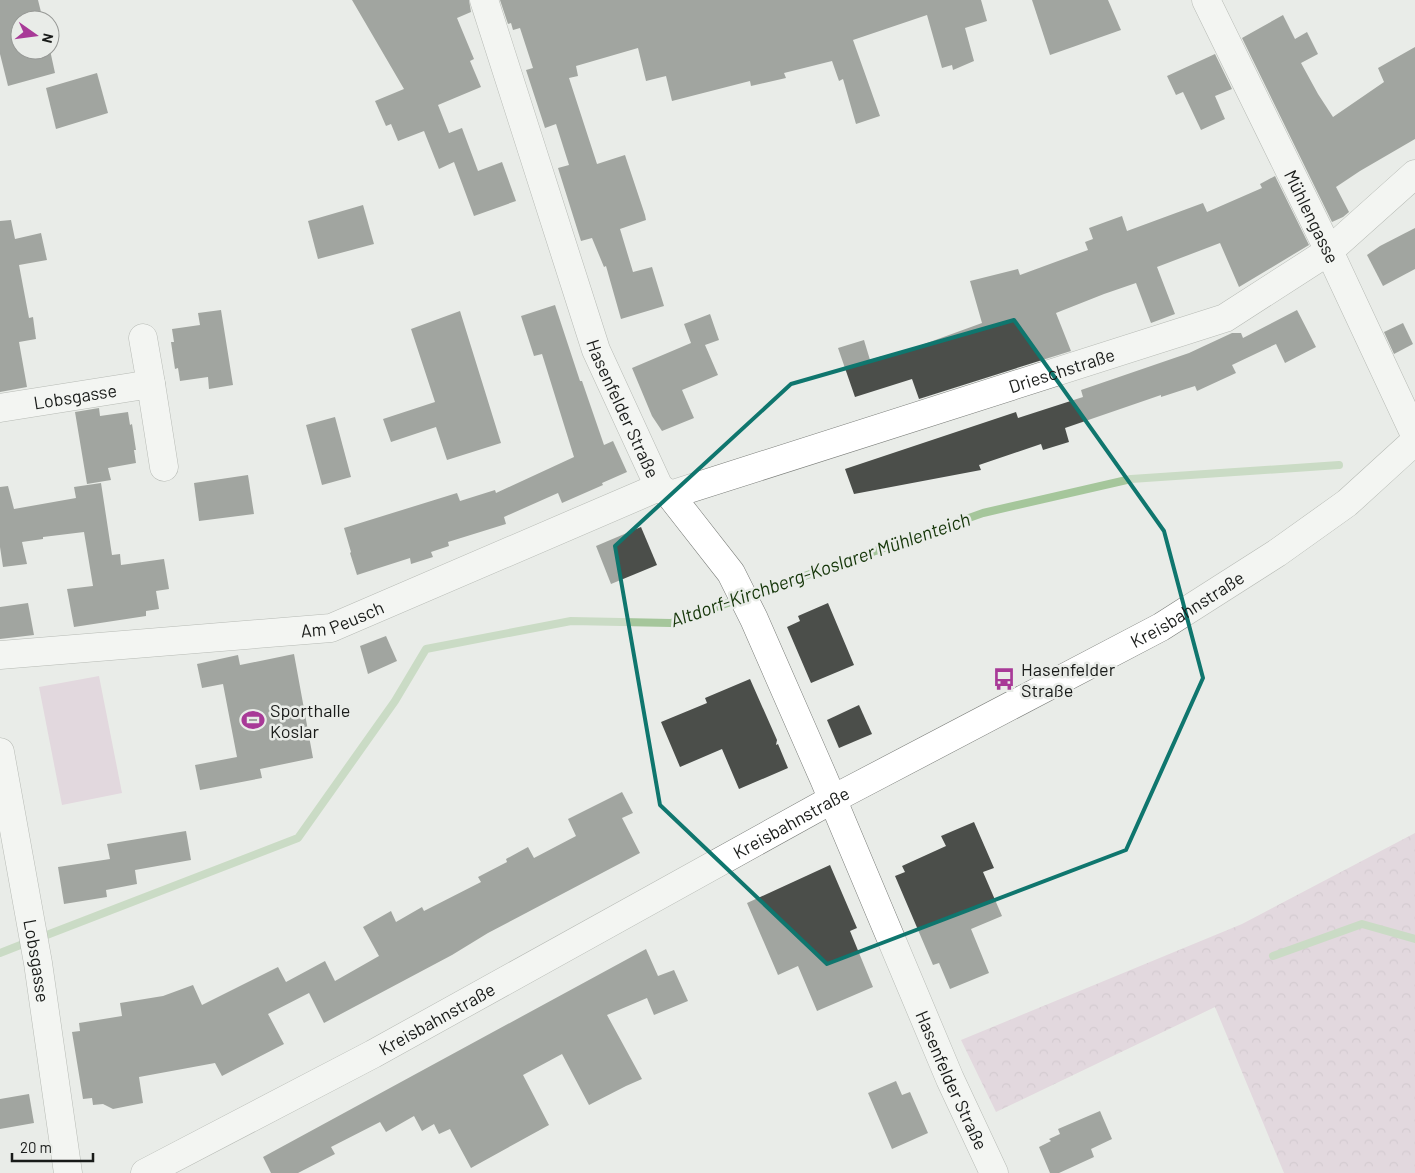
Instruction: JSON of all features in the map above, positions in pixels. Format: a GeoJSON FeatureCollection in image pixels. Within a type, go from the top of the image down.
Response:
{"type":"FeatureCollection","features":[{"type":"Feature","properties":{"kind":"street","name":"Hasenfelder Straße"},"geometry":{"type":"LineString","coordinates":[[484,0],[596,350],[664,491],[730,574],[754,619],[833,799],[950,1079],[994,1173]]}},
{"type":"Feature","properties":{"kind":"street","name":"Mühlengasse"},"geometry":{"type":"LineString","coordinates":[[1206,0],[1329,251],[1415,435]]}},
{"type":"Feature","properties":{"kind":"street","name":"Drieschstraße"},"geometry":{"type":"LineString","coordinates":[[664,491],[1225,318],[1329,251],[1415,174]]}},
{"type":"Feature","properties":{"kind":"street"},"geometry":{"type":"LineString","coordinates":[[143,338],[164,467]]}},
{"type":"Feature","properties":{"kind":"street","name":"Lobsgasse"},"geometry":{"type":"LineString","coordinates":[[0,408],[151,384]]}},
{"type":"Feature","properties":{"kind":"street","name":"Kreisbahnstraße"},"geometry":{"type":"LineString","coordinates":[[145,1173],[373,1054],[833,799],[1161,627],[1277,553],[1347,503],[1415,441]]}},
{"type":"Feature","properties":{"kind":"street","name":"Am Peusch"},"geometry":{"type":"LineString","coordinates":[[0,655],[331,628],[664,491]]}},
{"type":"Feature","properties":{"kind":"street","name":"Lobsgasse"},"geometry":{"type":"LineString","coordinates":[[0,752],[38,963],[68,1173]]}},
{"type":"Feature","properties":{"kind":"highlighted area"},"geometry":{"type":"Polygon","coordinates":[[[1014,320],[1164,531],[1203,678],[1126,850],[827,964],[660,805],[615,546],[791,384],[1014,320]]]}},
{"type":"Feature","properties":{"kind":"green space"},"geometry":{"type":"Polygon","coordinates":[[[99,676],[122,793],[62,805],[39,687],[99,676]]]}},
{"type":"Feature","properties":{"kind":"green space"},"geometry":{"type":"Polygon","coordinates":[[[1415,833],[1415,1173],[1284,1173],[1215,1007],[996,1112],[961,1040],[1242,924],[1415,833]]]}},
{"type":"Feature","properties":{"kind":"building"},"geometry":{"type":"Polygon","coordinates":[[[0,0],[38,0],[40,10],[10,10],[10,60],[52,60],[55,73],[8,86],[0,54],[0,0]]]}},
{"type":"Feature","properties":{"kind":"building"},"geometry":{"type":"Polygon","coordinates":[[[352,0],[469,0],[471,12],[457,18],[474,59],[470,61],[481,87],[438,105],[449,133],[462,128],[478,171],[502,162],[516,201],[474,216],[454,162],[439,169],[424,131],[398,141],[391,124],[386,126],[375,101],[404,89],[352,0]]]}},
{"type":"Feature","properties":{"kind":"building"},"geometry":{"type":"Polygon","coordinates":[[[500,0],[981,0],[987,21],[965,28],[974,61],[953,70],[952,65],[942,68],[927,15],[853,40],[880,116],[856,124],[843,79],[839,81],[832,61],[784,73],[786,78],[751,86],[750,81],[672,101],[666,76],[646,81],[638,48],[576,66],[578,76],[569,78],[597,164],[625,155],[645,215],[646,220],[620,229],[633,272],[652,267],[664,306],[621,319],[606,266],[604,267],[592,238],[581,241],[558,168],[569,165],[556,124],[545,128],[526,70],[533,68],[520,28],[513,30],[511,23],[508,24],[500,0]]]}},
{"type":"Feature","properties":{"kind":"building"},"geometry":{"type":"Polygon","coordinates":[[[1032,0],[1108,0],[1121,30],[1050,55],[1032,0]]]}},
{"type":"Feature","properties":{"kind":"building"},"geometry":{"type":"Polygon","coordinates":[[[1283,15],[1295,39],[1307,32],[1318,54],[1301,63],[1333,117],[1384,82],[1378,68],[1415,47],[1415,139],[1336,187],[1349,212],[1332,222],[1242,38],[1283,15]]]}},
{"type":"Feature","properties":{"kind":"building"},"geometry":{"type":"Polygon","coordinates":[[[1215,54],[1232,89],[1215,96],[1225,119],[1201,130],[1183,92],[1176,95],[1167,76],[1215,54]]]}},
{"type":"Feature","properties":{"kind":"building"},"geometry":{"type":"Polygon","coordinates":[[[97,73],[108,113],[56,129],[46,88],[97,73]]]}},
{"type":"Feature","properties":{"kind":"building"},"geometry":{"type":"Polygon","coordinates":[[[1275,176],[1309,245],[1239,287],[1220,243],[1157,267],[1175,314],[1151,323],[1136,283],[1056,313],[1071,351],[919,399],[912,379],[855,397],[838,348],[864,340],[870,360],[882,356],[883,359],[982,323],[970,281],[1018,269],[1020,275],[1088,250],[1085,242],[1093,239],[1089,228],[1122,216],[1127,231],[1203,203],[1207,212],[1262,188],[1260,184],[1275,176]]]}},
{"type":"Feature","properties":{"kind":"building"},"geometry":{"type":"Polygon","coordinates":[[[363,205],[374,244],[318,259],[308,221],[363,205]]]}},
{"type":"Feature","properties":{"kind":"building"},"geometry":{"type":"Polygon","coordinates":[[[11,220],[15,239],[41,233],[47,260],[19,265],[29,318],[33,317],[36,339],[19,342],[27,387],[0,392],[0,221],[11,220]]]}},
{"type":"Feature","properties":{"kind":"building"},"geometry":{"type":"Polygon","coordinates":[[[1415,228],[1415,269],[1383,286],[1367,255],[1415,228]]]}},
{"type":"Feature","properties":{"kind":"building"},"geometry":{"type":"Polygon","coordinates":[[[555,305],[580,381],[582,381],[604,445],[613,441],[627,472],[562,503],[558,493],[504,517],[506,524],[448,542],[449,546],[431,552],[433,557],[411,564],[410,558],[357,575],[344,528],[457,493],[460,501],[495,490],[496,493],[574,457],[542,354],[534,356],[521,316],[555,305]]]}},
{"type":"Feature","properties":{"kind":"building"},"geometry":{"type":"Polygon","coordinates":[[[221,310],[233,385],[209,389],[208,377],[180,381],[178,368],[175,369],[171,342],[174,342],[172,329],[200,325],[198,313],[221,310]]]}},
{"type":"Feature","properties":{"kind":"building"},"geometry":{"type":"Polygon","coordinates":[[[1297,310],[1316,347],[1285,363],[1276,344],[1232,365],[1236,373],[1197,391],[1195,386],[1161,397],[1161,395],[1065,428],[1069,442],[1043,450],[1041,444],[979,465],[981,470],[854,494],[845,469],[1016,412],[1018,418],[1083,397],[1081,390],[1189,353],[1232,333],[1241,333],[1243,338],[1297,310]]]}},
{"type":"Feature","properties":{"kind":"building"},"geometry":{"type":"Polygon","coordinates":[[[460,311],[501,443],[447,460],[436,427],[391,442],[383,419],[435,402],[411,329],[460,311]]]}},
{"type":"Feature","properties":{"kind":"building"},"geometry":{"type":"Polygon","coordinates":[[[710,314],[719,340],[705,345],[718,375],[682,390],[694,418],[662,431],[652,416],[632,368],[691,343],[684,324],[710,314]]]}},
{"type":"Feature","properties":{"kind":"building"},"geometry":{"type":"Polygon","coordinates":[[[1403,323],[1413,344],[1394,354],[1384,332],[1403,323]]]}},
{"type":"Feature","properties":{"kind":"building"},"geometry":{"type":"Polygon","coordinates":[[[99,408],[100,416],[128,412],[130,425],[132,424],[136,463],[108,468],[111,480],[87,484],[75,412],[99,408]]]}},
{"type":"Feature","properties":{"kind":"building"},"geometry":{"type":"Polygon","coordinates":[[[335,417],[351,477],[322,485],[306,425],[335,417]]]}},
{"type":"Feature","properties":{"kind":"building"},"geometry":{"type":"Polygon","coordinates":[[[248,475],[254,514],[199,521],[194,483],[248,475]]]}},
{"type":"Feature","properties":{"kind":"building"},"geometry":{"type":"Polygon","coordinates":[[[101,483],[112,555],[120,554],[121,565],[164,559],[169,589],[156,591],[159,609],[146,611],[146,616],[74,627],[67,589],[93,586],[84,532],[43,537],[43,539],[22,542],[27,564],[3,567],[0,547],[0,487],[8,486],[14,509],[76,498],[74,487],[101,483]]]}},
{"type":"Feature","properties":{"kind":"building"},"geometry":{"type":"Polygon","coordinates":[[[641,527],[657,565],[611,584],[596,546],[641,527]]]}},
{"type":"Feature","properties":{"kind":"building"},"geometry":{"type":"Polygon","coordinates":[[[28,603],[34,635],[0,639],[0,607],[28,603]]]}},
{"type":"Feature","properties":{"kind":"building"},"geometry":{"type":"Polygon","coordinates":[[[828,603],[854,665],[811,683],[787,627],[800,621],[798,616],[828,603]]]}},
{"type":"Feature","properties":{"kind":"building"},"geometry":{"type":"Polygon","coordinates":[[[386,636],[397,661],[368,674],[360,646],[386,636]]]}},
{"type":"Feature","properties":{"kind":"building"},"geometry":{"type":"Polygon","coordinates":[[[294,654],[313,758],[260,769],[262,778],[200,790],[195,765],[237,757],[223,684],[202,688],[197,664],[238,655],[240,665],[294,654]]]}},
{"type":"Feature","properties":{"kind":"building"},"geometry":{"type":"Polygon","coordinates":[[[750,679],[777,740],[776,745],[778,744],[788,768],[739,789],[722,749],[680,767],[661,722],[707,703],[705,698],[750,679]]]}},
{"type":"Feature","properties":{"kind":"building"},"geometry":{"type":"Polygon","coordinates":[[[859,705],[872,734],[839,748],[827,720],[859,705]]]}},
{"type":"Feature","properties":{"kind":"building"},"geometry":{"type":"Polygon","coordinates":[[[622,792],[633,813],[622,818],[640,853],[488,933],[452,955],[324,1023],[309,993],[268,1014],[284,1044],[222,1076],[215,1063],[139,1077],[143,1103],[113,1109],[103,1104],[93,1105],[92,1098],[83,1099],[72,1032],[80,1031],[79,1023],[122,1016],[120,1003],[163,996],[193,985],[202,1005],[278,967],[286,982],[325,961],[335,981],[379,956],[363,927],[391,911],[396,922],[422,907],[424,911],[481,882],[478,877],[507,862],[506,859],[528,847],[534,858],[576,836],[568,819],[622,792]]]}},
{"type":"Feature","properties":{"kind":"building"},"geometry":{"type":"Polygon","coordinates":[[[974,822],[994,868],[983,872],[1002,916],[971,929],[989,973],[950,989],[939,963],[933,965],[895,876],[905,872],[902,866],[946,846],[941,836],[974,822]]]}},
{"type":"Feature","properties":{"kind":"building"},"geometry":{"type":"Polygon","coordinates":[[[186,831],[191,860],[135,870],[137,884],[106,890],[107,897],[64,904],[58,867],[110,859],[107,844],[186,831]]]}},
{"type":"Feature","properties":{"kind":"building"},"geometry":{"type":"Polygon","coordinates":[[[830,865],[857,928],[850,931],[873,987],[817,1011],[798,966],[778,975],[747,903],[830,865]]]}},
{"type":"Feature","properties":{"kind":"building"},"geometry":{"type":"Polygon","coordinates":[[[646,949],[658,976],[674,970],[688,1001],[654,1015],[647,998],[607,1015],[642,1079],[589,1105],[562,1054],[523,1075],[549,1125],[471,1168],[450,1129],[439,1134],[434,1124],[422,1131],[414,1116],[386,1132],[380,1122],[331,1147],[335,1154],[298,1173],[271,1173],[263,1157],[646,949]]]}},
{"type":"Feature","properties":{"kind":"building"},"geometry":{"type":"Polygon","coordinates":[[[896,1081],[902,1095],[910,1092],[928,1133],[892,1149],[868,1093],[896,1081]]]}},
{"type":"Feature","properties":{"kind":"building"},"geometry":{"type":"Polygon","coordinates":[[[29,1094],[34,1123],[0,1129],[0,1099],[29,1094]]]}},
{"type":"Feature","properties":{"kind":"building"},"geometry":{"type":"Polygon","coordinates":[[[1100,1111],[1112,1139],[1091,1149],[1094,1157],[1059,1173],[1050,1173],[1039,1147],[1051,1141],[1049,1139],[1060,1134],[1058,1129],[1100,1111]]]}},
{"type":"Feature","properties":{"kind":"waterway","name":"Altdorf-Kirchberg-Koslarer Mühlenteich"},"geometry":{"type":"LineString","coordinates":[[39,938],[298,838],[395,701],[426,649],[571,621],[671,623],[983,513],[1131,479],[1339,465]]}},
{"type":"Feature","properties":{"kind":"waterway"},"geometry":{"type":"LineString","coordinates":[[1273,956],[1362,924],[1415,939]]}},
{"type":"Feature","properties":{"kind":"waterway","name":"Altdorf-Kirchberg-Koslarer Mühlenteich"},"geometry":{"type":"LineString","coordinates":[[0,953],[28,942]]}},
{"type":"Feature","properties":{"kind":"place","name":"Hasenfelder Straße"},"geometry":{"type":"Point","coordinates":[1004,679]}},
{"type":"Feature","properties":{"kind":"place","name":"Sporthalle Koslar"},"geometry":{"type":"Point","coordinates":[253,720]}}]}
